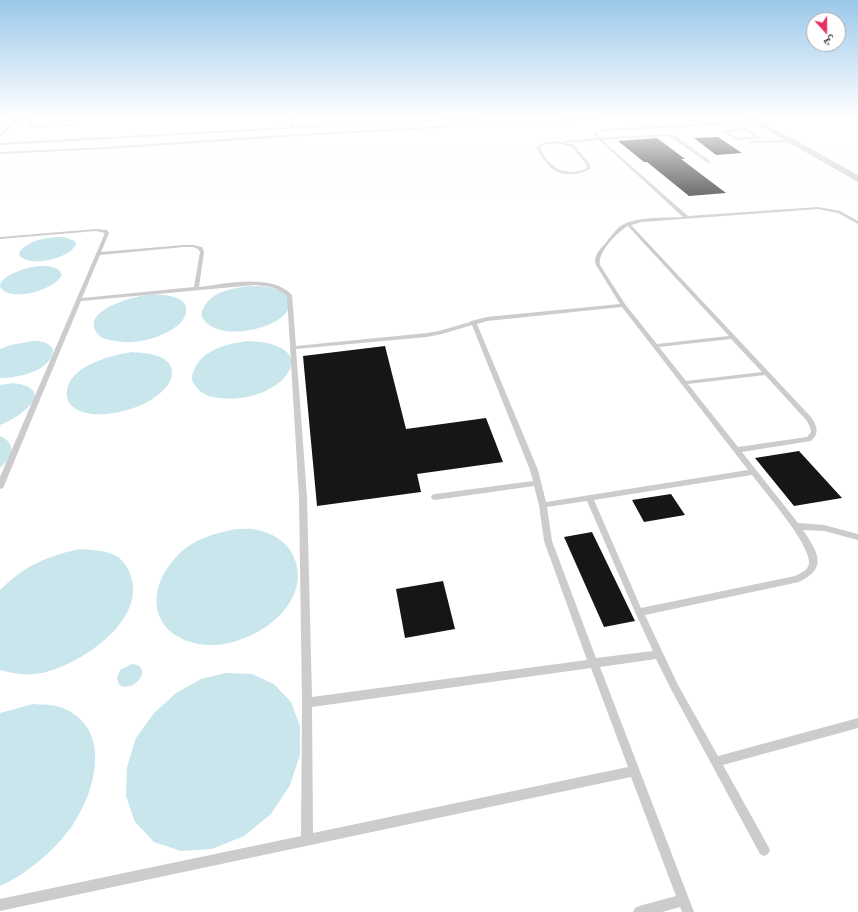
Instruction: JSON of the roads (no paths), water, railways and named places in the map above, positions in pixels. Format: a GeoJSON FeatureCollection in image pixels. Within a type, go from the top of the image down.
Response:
{"type":"FeatureCollection","features":[{"type":"Feature","properties":{"kind":"street"},"geometry":{"type":"LineString","coordinates":[[822,159],[858,179]]}},
{"type":"Feature","properties":{"kind":"street"},"geometry":{"type":"LineString","coordinates":[[832,159],[858,172]]}},
{"type":"Feature","properties":{"kind":"lane"},"geometry":{"type":"LineString","coordinates":[[545,159],[554,169],[572,172],[587,169],[588,164],[584,159]]}},
{"type":"Feature","properties":{"kind":"lane"},"geometry":{"type":"LineString","coordinates":[[621,159],[687,218]]}},
{"type":"Feature","properties":{"kind":"lane"},"geometry":{"type":"LineString","coordinates":[[704,159],[709,162]]}},
{"type":"Feature","properties":{"kind":"lane"},"geometry":{"type":"LineString","coordinates":[[639,612],[805,576],[812,570],[814,562],[812,552],[796,526],[623,305],[598,265],[597,257],[599,253],[620,229],[628,224],[642,221],[818,208],[839,212],[858,223]]}},
{"type":"Feature","properties":{"kind":"lane"},"geometry":{"type":"LineString","coordinates":[[628,224],[813,425],[815,431],[809,440],[736,450]]}},
{"type":"Feature","properties":{"kind":"lane"},"geometry":{"type":"LineString","coordinates":[[0,238],[101,230],[107,233],[0,486]]}},
{"type":"Feature","properties":{"kind":"lane"},"geometry":{"type":"LineString","coordinates":[[98,254],[184,246],[200,248],[202,252],[196,288]]}},
{"type":"Feature","properties":{"kind":"lane"},"geometry":{"type":"LineString","coordinates":[[79,300],[255,283],[269,284],[281,288],[290,296],[292,301],[303,497],[307,702],[307,840]]}},
{"type":"Feature","properties":{"kind":"lane"},"geometry":{"type":"LineString","coordinates":[[294,348],[427,335],[453,330],[473,322],[503,317],[623,305]]}},
{"type":"Feature","properties":{"kind":"lane"},"geometry":{"type":"LineString","coordinates":[[473,322],[530,458],[538,483],[543,505],[544,522],[554,560],[688,912]]}},
{"type":"Feature","properties":{"kind":"lane"},"geometry":{"type":"LineString","coordinates":[[655,346],[732,337]]}},
{"type":"Feature","properties":{"kind":"lane"},"geometry":{"type":"LineString","coordinates":[[683,383],[766,373]]}},
{"type":"Feature","properties":{"kind":"lane"},"geometry":{"type":"LineString","coordinates":[[543,505],[753,472]]}},
{"type":"Feature","properties":{"kind":"lane"},"geometry":{"type":"LineString","coordinates":[[435,497],[538,483]]}},
{"type":"Feature","properties":{"kind":"lane"},"geometry":{"type":"LineString","coordinates":[[590,498],[639,612],[691,718],[764,850]]}},
{"type":"Feature","properties":{"kind":"lane"},"geometry":{"type":"LineString","coordinates":[[796,526],[824,528],[858,537]]}},
{"type":"Feature","properties":{"kind":"lane"},"geometry":{"type":"LineString","coordinates":[[307,702],[660,654]]}},
{"type":"Feature","properties":{"kind":"lane"},"geometry":{"type":"LineString","coordinates":[[715,762],[858,723]]}},
{"type":"Feature","properties":{"kind":"lane"},"geometry":{"type":"LineString","coordinates":[[0,905],[634,771]]}},
{"type":"Feature","properties":{"kind":"lane"},"geometry":{"type":"LineString","coordinates":[[639,912],[684,900]]}},
{"type":"Feature","properties":{"kind":"water"},"geometry":{"type":"Polygon","coordinates":[[[64,237],[75,241],[76,244],[66,254],[58,258],[31,261],[24,259],[19,255],[20,251],[24,247],[35,241],[46,238],[64,237]]]}},
{"type":"Feature","properties":{"kind":"water"},"geometry":{"type":"Polygon","coordinates":[[[50,266],[56,268],[62,275],[51,285],[32,293],[13,294],[5,292],[0,287],[1,282],[9,275],[24,269],[50,266]]]}},
{"type":"Feature","properties":{"kind":"water"},"geometry":{"type":"Polygon","coordinates":[[[250,286],[274,288],[284,293],[288,297],[289,303],[286,313],[276,321],[266,326],[243,331],[220,330],[211,326],[203,319],[202,310],[211,298],[217,294],[250,286]]]}},
{"type":"Feature","properties":{"kind":"water"},"geometry":{"type":"Polygon","coordinates":[[[151,294],[180,299],[186,307],[184,319],[171,330],[148,340],[124,342],[108,340],[101,337],[97,333],[94,325],[96,317],[103,311],[112,305],[123,301],[151,294]]]}},
{"type":"Feature","properties":{"kind":"water"},"geometry":{"type":"Polygon","coordinates":[[[33,341],[44,342],[53,349],[51,357],[47,363],[41,368],[25,375],[0,378],[0,349],[11,345],[33,341]]]}},
{"type":"Feature","properties":{"kind":"water"},"geometry":{"type":"Polygon","coordinates":[[[248,341],[274,345],[288,353],[291,363],[287,375],[275,386],[258,394],[237,398],[213,397],[202,393],[193,382],[192,375],[203,357],[224,346],[248,341]]]}},
{"type":"Feature","properties":{"kind":"water"},"geometry":{"type":"Polygon","coordinates":[[[132,352],[150,354],[162,358],[171,366],[171,380],[160,393],[146,403],[124,411],[112,413],[88,413],[78,410],[70,404],[67,397],[67,390],[70,381],[76,374],[84,368],[104,359],[132,352]]]}},
{"type":"Feature","properties":{"kind":"water"},"geometry":{"type":"Polygon","coordinates":[[[13,383],[27,386],[33,391],[35,397],[32,403],[25,410],[0,425],[0,385],[13,383]]]}},
{"type":"Feature","properties":{"kind":"water"},"geometry":{"type":"Polygon","coordinates":[[[0,436],[6,439],[9,443],[11,451],[8,459],[0,468],[0,436]]]}},
{"type":"Feature","properties":{"kind":"water"},"geometry":{"type":"Polygon","coordinates":[[[237,529],[253,529],[263,531],[274,536],[287,546],[293,555],[298,575],[295,593],[285,610],[270,624],[252,635],[232,642],[212,645],[194,643],[179,637],[168,629],[160,618],[157,607],[157,594],[167,568],[183,550],[197,541],[237,529]]]}},
{"type":"Feature","properties":{"kind":"water"},"geometry":{"type":"Polygon","coordinates":[[[80,549],[100,551],[114,555],[123,562],[129,571],[132,580],[133,596],[127,612],[118,627],[105,640],[89,652],[57,669],[32,674],[0,670],[0,590],[27,568],[57,555],[80,549]]]}},
{"type":"Feature","properties":{"kind":"water"},"geometry":{"type":"Polygon","coordinates":[[[132,664],[142,669],[140,678],[131,686],[125,687],[119,685],[117,678],[120,670],[132,664]]]}},
{"type":"Feature","properties":{"kind":"water"},"geometry":{"type":"Polygon","coordinates":[[[226,673],[252,674],[274,684],[291,702],[300,726],[300,755],[290,785],[271,814],[244,836],[212,849],[181,851],[154,842],[135,822],[126,796],[127,767],[136,738],[154,713],[176,693],[201,679],[226,673]]]}},
{"type":"Feature","properties":{"kind":"water"},"geometry":{"type":"Polygon","coordinates":[[[33,704],[60,707],[77,716],[88,729],[94,744],[95,760],[93,778],[81,811],[58,844],[30,868],[0,886],[0,713],[33,704]]]}}]}
